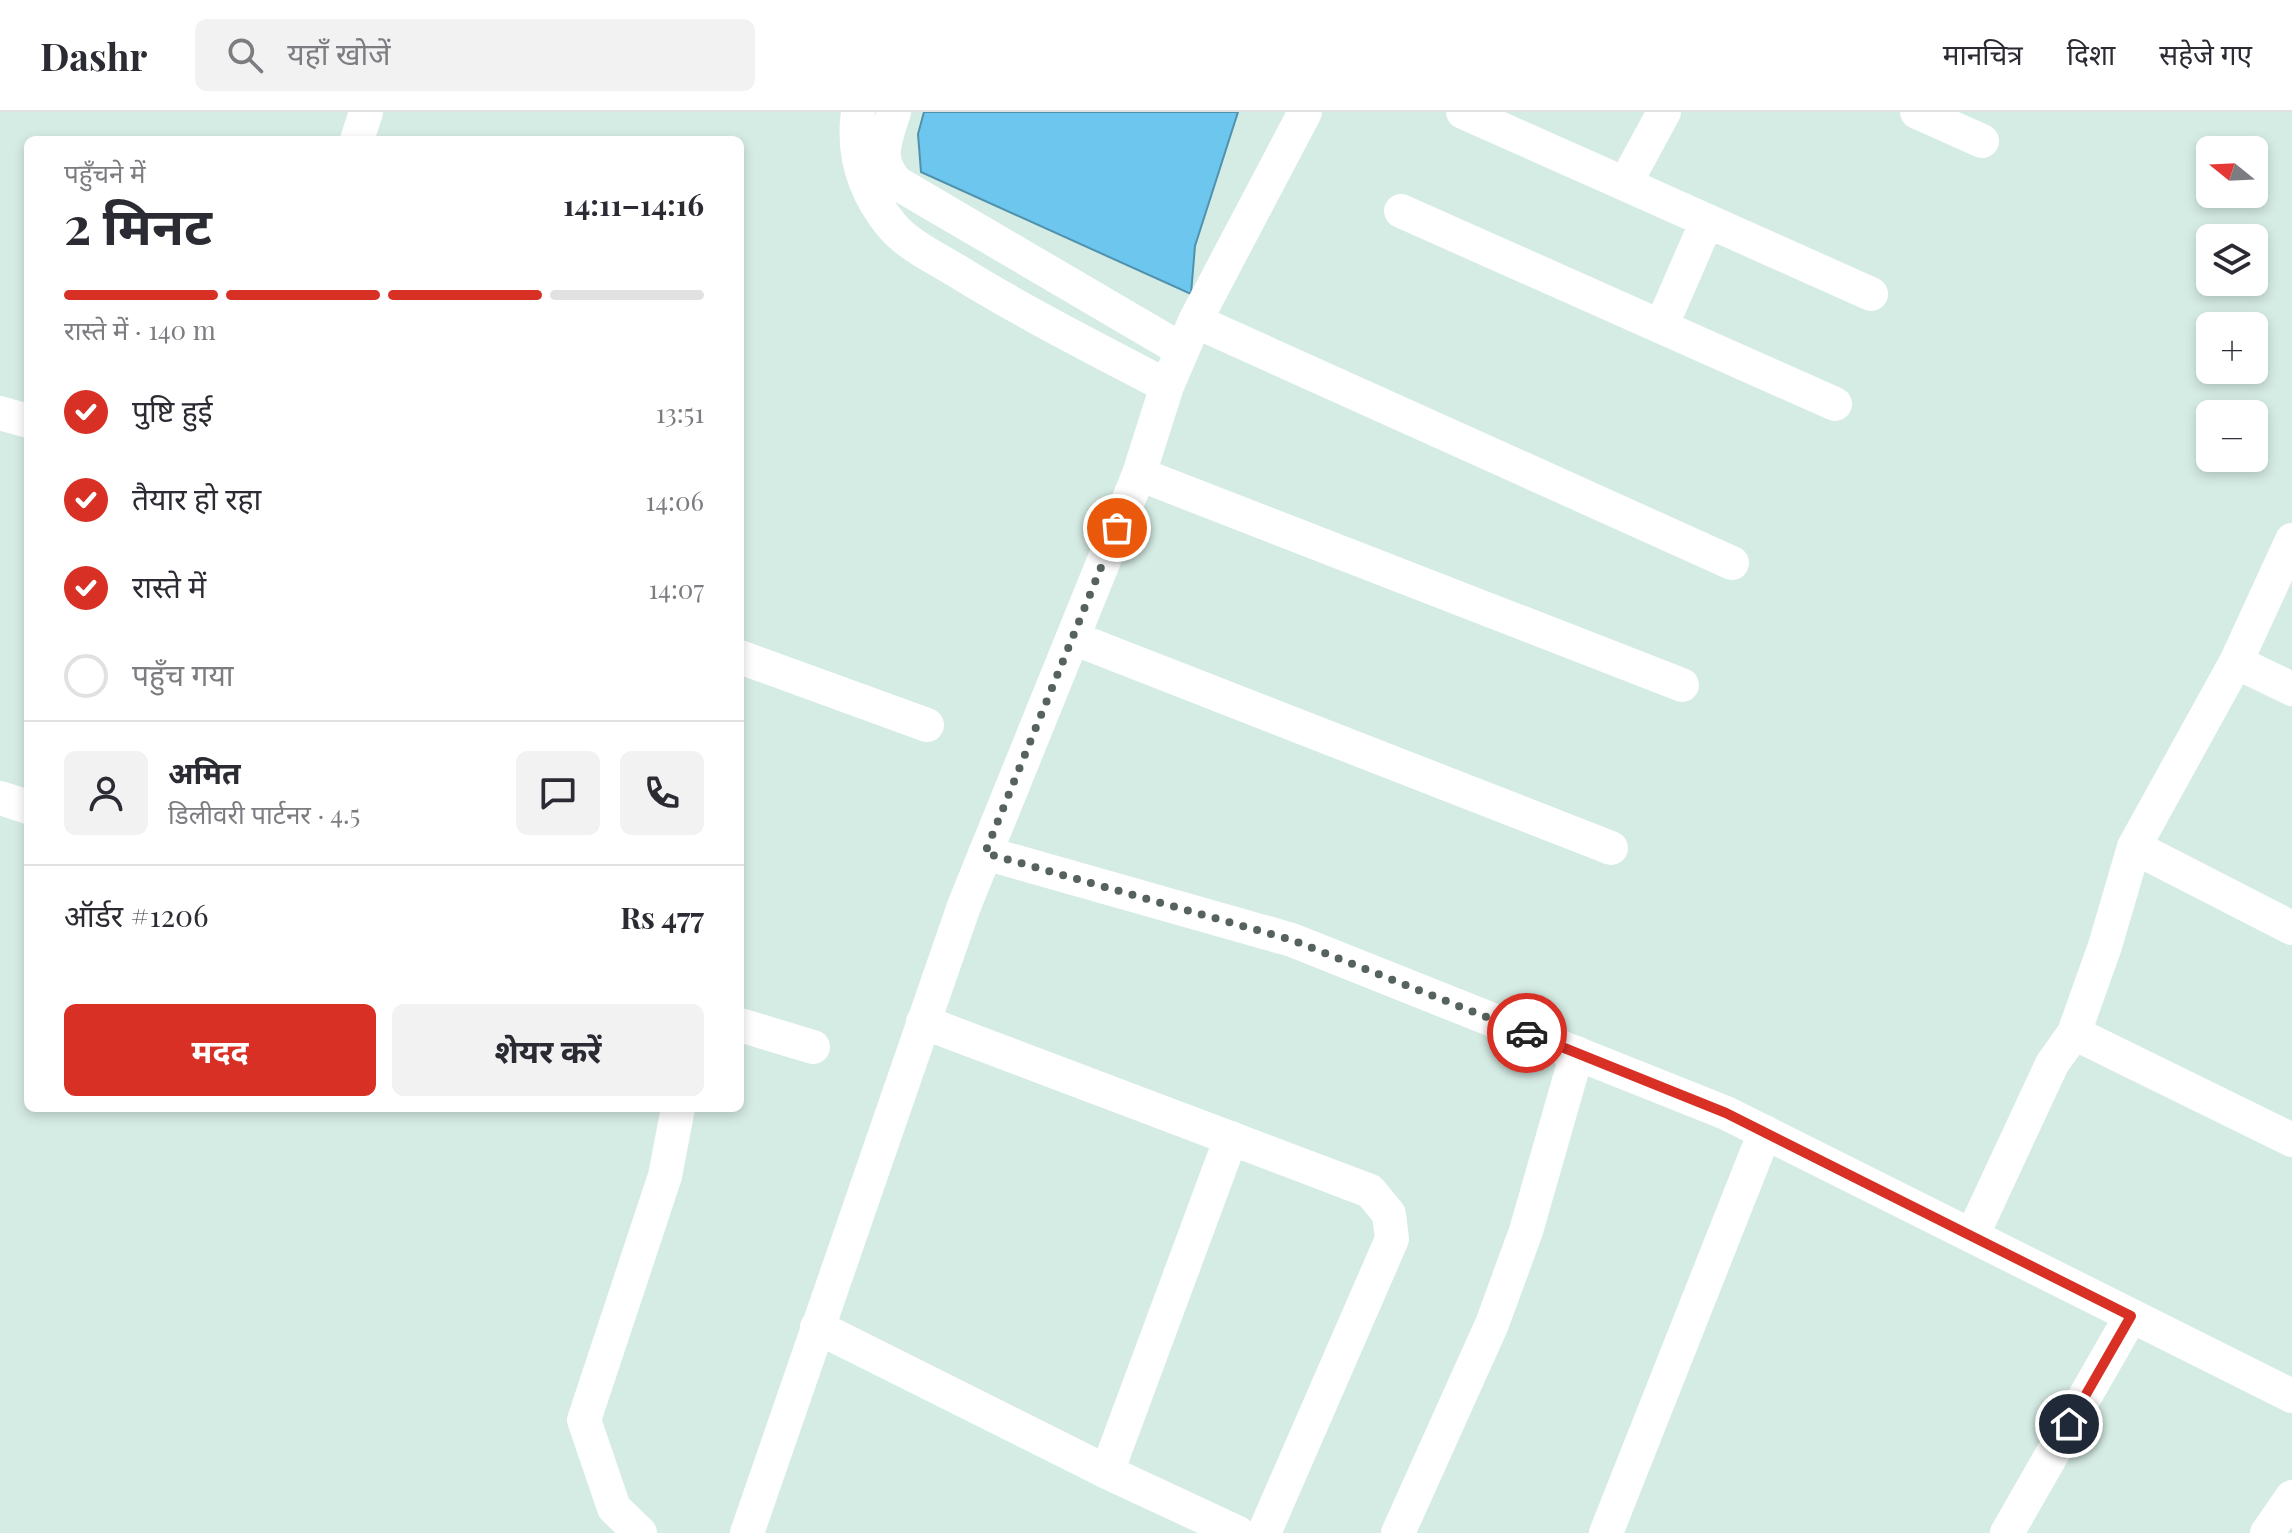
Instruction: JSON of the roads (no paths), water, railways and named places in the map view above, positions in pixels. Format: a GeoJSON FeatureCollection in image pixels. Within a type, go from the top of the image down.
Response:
{"type":"FeatureCollection","features":[{"type":"Feature","properties":{"kind":"street"},"geometry":{"type":"LineString","coordinates":[[358,136],[366,112]]}},
{"type":"Feature","properties":{"kind":"street"},"geometry":{"type":"LineString","coordinates":[[858,112],[857,148],[863,181],[894,229],[917,247],[1012,305],[1167,386]]}},
{"type":"Feature","properties":{"kind":"street"},"geometry":{"type":"LineString","coordinates":[[894,112],[882,159],[886,172],[897,183],[1189,335],[1732,563]]}},
{"type":"Feature","properties":{"kind":"street"},"geometry":{"type":"LineString","coordinates":[[747,1533],[923,1022],[985,853],[1139,474],[1167,386],[1189,335],[1305,112]]}},
{"type":"Feature","properties":{"kind":"street"},"geometry":{"type":"LineString","coordinates":[[1463,112],[1871,294]]}},
{"type":"Feature","properties":{"kind":"street"},"geometry":{"type":"LineString","coordinates":[[1625,184],[1664,112]]}},
{"type":"Feature","properties":{"kind":"street"},"geometry":{"type":"LineString","coordinates":[[1917,112],[1982,141]]}},
{"type":"Feature","properties":{"kind":"street"},"geometry":{"type":"LineString","coordinates":[[1401,211],[1835,404]]}},
{"type":"Feature","properties":{"kind":"street"},"geometry":{"type":"LineString","coordinates":[[1661,327],[1707,221]]}},
{"type":"Feature","properties":{"kind":"street"},"geometry":{"type":"LineString","coordinates":[[0,413],[24,420]]}},
{"type":"Feature","properties":{"kind":"street"},"geometry":{"type":"LineString","coordinates":[[1139,474],[1682,685]]}},
{"type":"Feature","properties":{"kind":"street"},"geometry":{"type":"LineString","coordinates":[[1972,1236],[2052,1064],[2074,1033],[2105,946],[2134,847],[2236,662],[2292,540]]}},
{"type":"Feature","properties":{"kind":"street"},"geometry":{"type":"LineString","coordinates":[[1073,638],[1611,848]]}},
{"type":"Feature","properties":{"kind":"street"},"geometry":{"type":"LineString","coordinates":[[744,658],[927,725]]}},
{"type":"Feature","properties":{"kind":"street"},"geometry":{"type":"LineString","coordinates":[[2236,662],[2292,689]]}},
{"type":"Feature","properties":{"kind":"street"},"geometry":{"type":"LineString","coordinates":[[0,798],[24,806]]}},
{"type":"Feature","properties":{"kind":"street"},"geometry":{"type":"LineString","coordinates":[[2134,847],[2292,928]]}},
{"type":"Feature","properties":{"kind":"street"},"geometry":{"type":"LineString","coordinates":[[985,853],[1292,940],[1726,1113],[2292,1396]]}},
{"type":"Feature","properties":{"kind":"street"},"geometry":{"type":"LineString","coordinates":[[923,1022],[1370,1191],[1389,1214],[1392,1239],[1264,1533]]}},
{"type":"Feature","properties":{"kind":"street"},"geometry":{"type":"LineString","coordinates":[[744,1026],[813,1047]]}},
{"type":"Feature","properties":{"kind":"street"},"geometry":{"type":"LineString","coordinates":[[2074,1033],[2292,1140]]}},
{"type":"Feature","properties":{"kind":"street"},"geometry":{"type":"LineString","coordinates":[[1398,1533],[1497,1311],[1526,1231],[1577,1053]]}},
{"type":"Feature","properties":{"kind":"street"},"geometry":{"type":"LineString","coordinates":[[640,1533],[614,1508],[584,1420],[665,1176],[677,1112]]}},
{"type":"Feature","properties":{"kind":"street"},"geometry":{"type":"LineString","coordinates":[[1606,1533],[1765,1132]]}},
{"type":"Feature","properties":{"kind":"street"},"geometry":{"type":"LineString","coordinates":[[1107,1472],[1231,1138]]}},
{"type":"Feature","properties":{"kind":"street"},"geometry":{"type":"LineString","coordinates":[[2007,1533],[2131,1316]]}},
{"type":"Feature","properties":{"kind":"street"},"geometry":{"type":"LineString","coordinates":[[817,1327],[1107,1472],[1238,1533]]}},
{"type":"Feature","properties":{"kind":"street"},"geometry":{"type":"LineString","coordinates":[[2267,1533],[2292,1497]]}},
{"type":"Feature","properties":{"kind":"water"},"geometry":{"type":"Polygon","coordinates":[[[924,112],[1238,112],[1195,246],[1191,294],[921,172],[918,134],[924,112]]]}}]}
